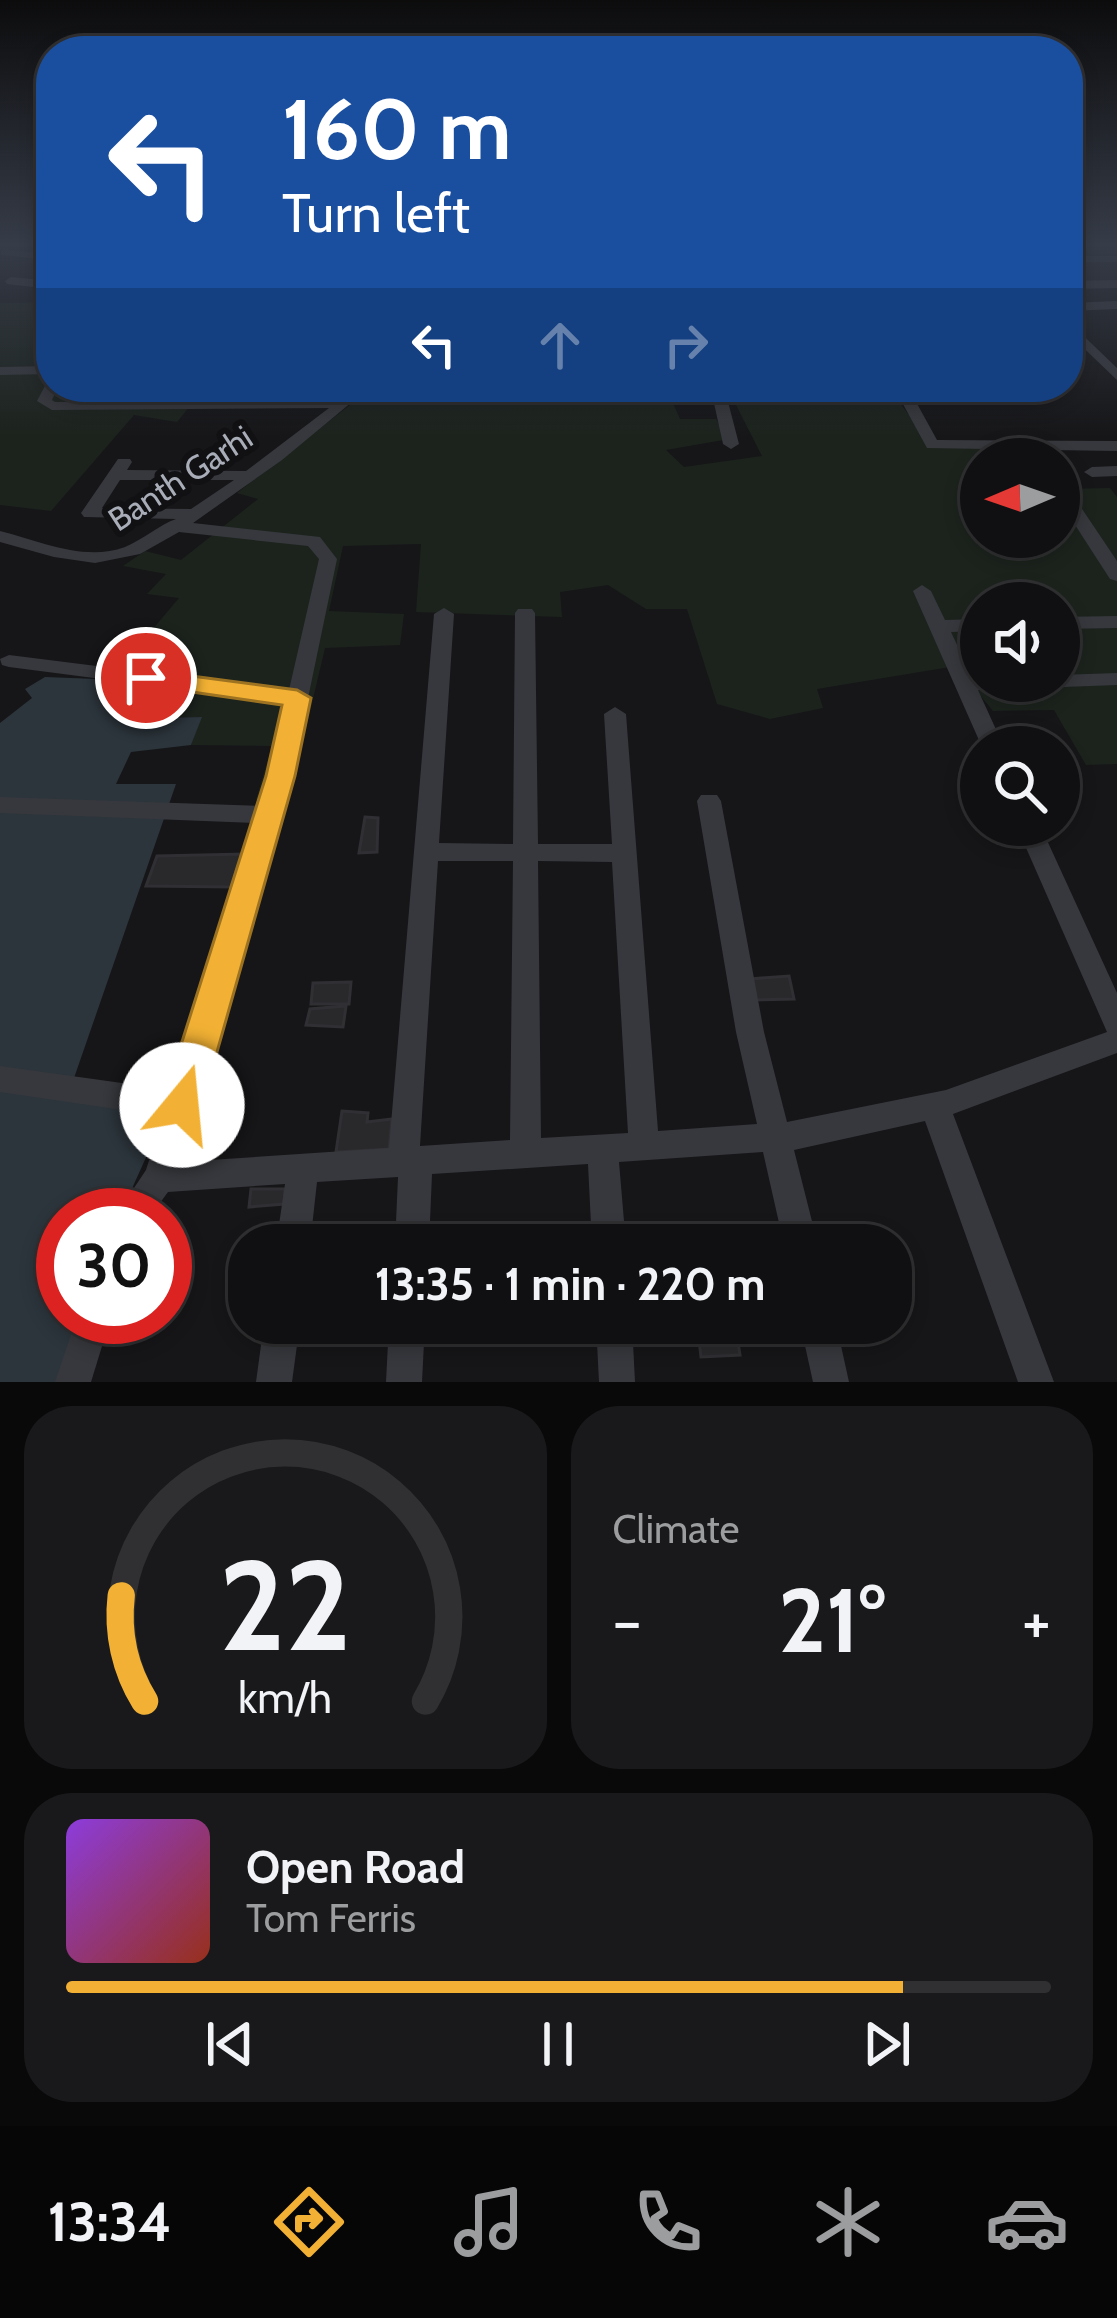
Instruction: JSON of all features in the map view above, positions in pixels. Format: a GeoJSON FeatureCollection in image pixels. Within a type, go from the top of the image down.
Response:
{"type":"FeatureCollection","features":[{"type":"Feature","properties":{"kind":"street"},"geometry":{"type":"LineString","coordinates":[[1083,343],[1117,376]]}},
{"type":"Feature","properties":{"kind":"street"},"geometry":{"type":"LineString","coordinates":[[0,371],[36,370]]}},
{"type":"Feature","properties":{"kind":"street"},"geometry":{"type":"LineString","coordinates":[[46,402],[52,406],[343,403]]}},
{"type":"Feature","properties":{"kind":"street"},"geometry":{"type":"LineString","coordinates":[[721,402],[731,444]]}},
{"type":"Feature","properties":{"kind":"street"},"geometry":{"type":"LineString","coordinates":[[909,402],[932,445],[1117,446]]}},
{"type":"Feature","properties":{"kind":"street","name":"Banth Garhi"},"geometry":{"type":"LineString","coordinates":[[4,539],[78,558],[115,556],[181,520],[343,403]]}},
{"type":"Feature","properties":{"kind":"street"},"geometry":{"type":"LineString","coordinates":[[152,1188],[182,1105],[269,815],[328,559],[314,541],[181,520],[90,513],[120,468],[246,475]]}},
{"type":"Feature","properties":{"kind":"street"},"geometry":{"type":"LineString","coordinates":[[1092,472],[1117,471]]}},
{"type":"Feature","properties":{"kind":"street"},"geometry":{"type":"LineString","coordinates":[[1080,514],[1109,550],[1117,574]]}},
{"type":"Feature","properties":{"kind":"street"},"geometry":{"type":"LineString","coordinates":[[922,591],[960,673]]}},
{"type":"Feature","properties":{"kind":"street"},"geometry":{"type":"LineString","coordinates":[[525,613],[526,1156]]}},
{"type":"Feature","properties":{"kind":"street"},"geometry":{"type":"LineString","coordinates":[[411,1224],[410,1164],[426,852],[444,614]]}},
{"type":"Feature","properties":{"kind":"street"},"geometry":{"type":"LineString","coordinates":[[1080,623],[1117,622]]}},
{"type":"Feature","properties":{"kind":"street"},"geometry":{"type":"LineString","coordinates":[[938,626],[960,625]]}},
{"type":"Feature","properties":{"kind":"street"},"geometry":{"type":"LineString","coordinates":[[9,661],[297,698]]}},
{"type":"Feature","properties":{"kind":"street"},"geometry":{"type":"LineString","coordinates":[[1080,680],[1117,679]]}},
{"type":"Feature","properties":{"kind":"street"},"geometry":{"type":"LineString","coordinates":[[615,714],[644,1147]]}},
{"type":"Feature","properties":{"kind":"street"},"geometry":{"type":"LineString","coordinates":[[709,801],[750,1033],[796,1224]]}},
{"type":"Feature","properties":{"kind":"street"},"geometry":{"type":"LineString","coordinates":[[0,805],[269,815]]}},
{"type":"Feature","properties":{"kind":"street"},"geometry":{"type":"LineString","coordinates":[[1037,846],[1117,1024]]}},
{"type":"Feature","properties":{"kind":"street"},"geometry":{"type":"LineString","coordinates":[[426,852],[624,853]]}},
{"type":"Feature","properties":{"kind":"street"},"geometry":{"type":"LineString","coordinates":[[159,1178],[777,1137],[935,1106],[1117,1041]]}},
{"type":"Feature","properties":{"kind":"street"},"geometry":{"type":"LineString","coordinates":[[0,1078],[182,1105]]}},
{"type":"Feature","properties":{"kind":"street"},"geometry":{"type":"LineString","coordinates":[[935,1106],[1036,1382]]}},
{"type":"Feature","properties":{"kind":"street"},"geometry":{"type":"LineString","coordinates":[[603,1150],[608,1224]]}},
{"type":"Feature","properties":{"kind":"street"},"geometry":{"type":"LineString","coordinates":[[296,1224],[303,1170]]}},
{"type":"Feature","properties":{"kind":"street"},"geometry":{"type":"LineString","coordinates":[[73,1382],[85,1344]]}},
{"type":"Feature","properties":{"kind":"street"},"geometry":{"type":"LineString","coordinates":[[274,1382],[280,1344]]}},
{"type":"Feature","properties":{"kind":"street"},"geometry":{"type":"LineString","coordinates":[[404,1382],[406,1344]]}},
{"type":"Feature","properties":{"kind":"street"},"geometry":{"type":"LineString","coordinates":[[615,1344],[617,1382]]}},
{"type":"Feature","properties":{"kind":"street"},"geometry":{"type":"LineString","coordinates":[[823,1344],[831,1382]]}},
{"type":"Feature","properties":{"kind":"shaded area"},"geometry":{"type":"Polygon","coordinates":[[[0,307],[36,307],[36,402],[193,402],[177,422],[134,415],[51,511],[0,505],[0,307]]]}},
{"type":"Feature","properties":{"kind":"shaded area"},"geometry":{"type":"Polygon","coordinates":[[[354,402],[673,402],[680,419],[716,419],[729,439],[666,450],[684,467],[762,456],[735,402],[899,402],[932,445],[960,445],[960,558],[1080,558],[1080,489],[1110,488],[1117,497],[1117,764],[1086,765],[1080,755],[1080,726],[1063,726],[1054,710],[993,711],[986,702],[1080,702],[1080,582],[960,582],[960,671],[956,666],[817,689],[823,708],[770,719],[717,704],[687,609],[646,609],[608,585],[560,592],[562,617],[416,612],[421,544],[343,546],[329,611],[404,614],[400,645],[325,648],[288,805],[256,800],[272,746],[191,745],[201,717],[153,718],[146,678],[178,649],[141,643],[179,598],[147,594],[166,574],[123,566],[145,551],[181,560],[258,499],[237,493],[354,402]]]}},
{"type":"Feature","properties":{"kind":"shaded area"},"geometry":{"type":"Polygon","coordinates":[[[45,677],[174,682],[154,718],[202,717],[191,745],[131,752],[116,784],[176,784],[74,1078],[162,1122],[132,1188],[36,1188],[36,1344],[71,1344],[66,1382],[0,1382],[0,723],[32,698],[25,689],[45,677]]]}},
{"type":"Feature","properties":{"kind":"building"},"geometry":{"type":"Polygon","coordinates":[[[365,817],[378,818],[377,852],[359,853],[365,817]]]}},
{"type":"Feature","properties":{"kind":"building"},"geometry":{"type":"Polygon","coordinates":[[[244,854],[234,887],[146,886],[157,856],[244,854]]]}},
{"type":"Feature","properties":{"kind":"building"},"geometry":{"type":"Polygon","coordinates":[[[789,976],[794,999],[753,1000],[749,979],[789,976]]]}},
{"type":"Feature","properties":{"kind":"building"},"geometry":{"type":"Polygon","coordinates":[[[351,982],[349,1004],[311,1004],[313,983],[351,982]]]}},
{"type":"Feature","properties":{"kind":"building"},"geometry":{"type":"Polygon","coordinates":[[[346,1006],[343,1027],[306,1025],[310,1009],[346,1006]]]}},
{"type":"Feature","properties":{"kind":"building"},"geometry":{"type":"Polygon","coordinates":[[[342,1111],[368,1113],[367,1122],[392,1119],[389,1149],[336,1152],[342,1111]]]}},
{"type":"Feature","properties":{"kind":"building"},"geometry":{"type":"Polygon","coordinates":[[[251,1189],[285,1189],[284,1204],[249,1207],[251,1189]]]}},
{"type":"Feature","properties":{"kind":"building"},"geometry":{"type":"Polygon","coordinates":[[[699,1344],[738,1344],[740,1355],[701,1357],[699,1344]]]}},
{"type":"Feature","properties":{"kind":"route"},"geometry":{"type":"LineString","coordinates":[[146,678],[297,698],[280,776],[182,1105]]}}]}
